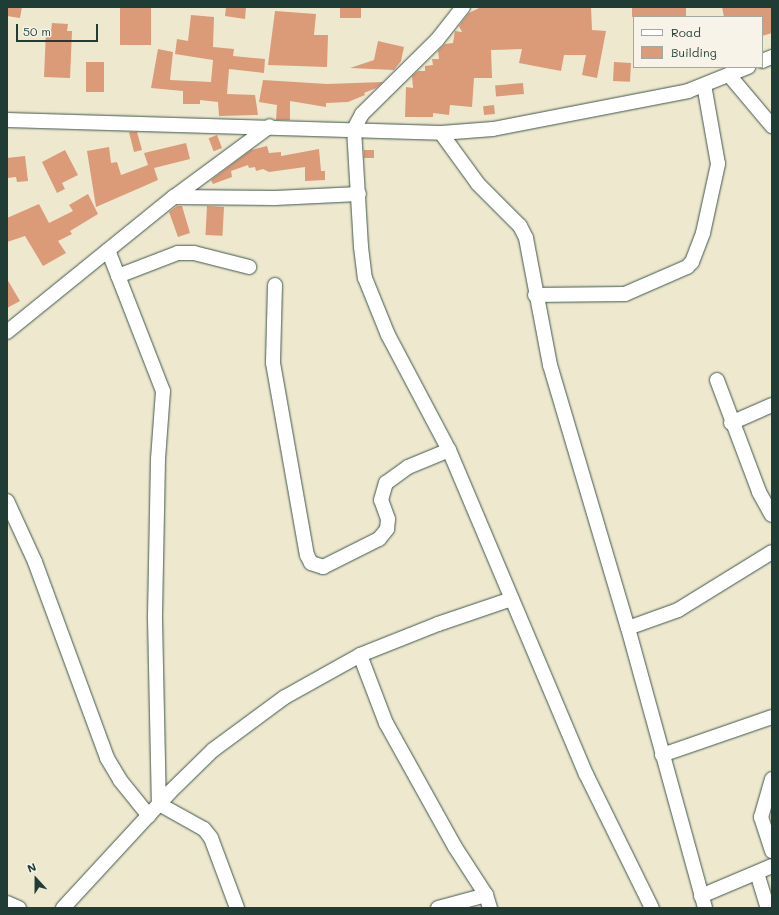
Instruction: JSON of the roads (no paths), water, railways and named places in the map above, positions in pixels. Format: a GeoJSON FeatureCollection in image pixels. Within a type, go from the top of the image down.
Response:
{"type":"FeatureCollection","features":[{"type":"Feature","properties":{"kind":"street"},"geometry":{"type":"LineString","coordinates":[[463,7],[437,40],[362,114],[354,129],[361,247],[365,278],[372,300],[432,421],[449,450],[586,774],[652,908]]}},
{"type":"Feature","properties":{"kind":"street"},"geometry":{"type":"LineString","coordinates":[[7,120],[270,126],[441,133],[493,130],[620,106],[704,86],[746,68]]}},
{"type":"Feature","properties":{"kind":"street"},"geometry":{"type":"LineString","coordinates":[[729,76],[772,126]]}},
{"type":"Feature","properties":{"kind":"street"},"geometry":{"type":"LineString","coordinates":[[535,295],[625,294],[687,267],[692,262],[703,233],[718,164],[704,86]]}},
{"type":"Feature","properties":{"kind":"street"},"geometry":{"type":"LineString","coordinates":[[7,332],[174,198],[270,126]]}},
{"type":"Feature","properties":{"kind":"street"},"geometry":{"type":"LineString","coordinates":[[441,133],[478,184],[520,226],[526,238],[535,295],[550,365],[628,628],[703,902],[772,866]]}},
{"type":"Feature","properties":{"kind":"street"},"geometry":{"type":"LineString","coordinates":[[174,198],[260,198],[359,194]]}},
{"type":"Feature","properties":{"kind":"street"},"geometry":{"type":"LineString","coordinates":[[108,250],[162,390],[158,459],[155,619],[159,804]]}},
{"type":"Feature","properties":{"kind":"street"},"geometry":{"type":"LineString","coordinates":[[118,276],[178,253],[194,253],[249,267]]}},
{"type":"Feature","properties":{"kind":"street"},"geometry":{"type":"LineString","coordinates":[[275,285],[274,363],[307,555],[311,563],[323,567],[379,539],[387,529],[388,519],[381,500],[386,483],[408,467],[449,450]]}},
{"type":"Feature","properties":{"kind":"street"},"geometry":{"type":"LineString","coordinates":[[717,380],[731,423],[759,492],[772,515]]}},
{"type":"Feature","properties":{"kind":"street"},"geometry":{"type":"LineString","coordinates":[[731,423],[772,405]]}},
{"type":"Feature","properties":{"kind":"street"},"geometry":{"type":"LineString","coordinates":[[7,502],[35,562],[107,758],[120,780],[149,816]]}},
{"type":"Feature","properties":{"kind":"street"},"geometry":{"type":"LineString","coordinates":[[628,628],[678,610],[693,598],[772,552]]}},
{"type":"Feature","properties":{"kind":"street"},"geometry":{"type":"LineString","coordinates":[[63,908],[159,804],[213,750],[285,697],[360,655],[438,624],[512,599]]}},
{"type":"Feature","properties":{"kind":"street"},"geometry":{"type":"LineString","coordinates":[[360,655],[394,740],[455,848],[488,902],[438,908]]}},
{"type":"Feature","properties":{"kind":"street"},"geometry":{"type":"LineString","coordinates":[[662,755],[772,717]]}},
{"type":"Feature","properties":{"kind":"street"},"geometry":{"type":"LineString","coordinates":[[772,779],[761,817],[772,851]]}},
{"type":"Feature","properties":{"kind":"street"},"geometry":{"type":"LineString","coordinates":[[159,804],[204,829],[211,838],[238,908]]}},
{"type":"Feature","properties":{"kind":"street"},"geometry":{"type":"LineString","coordinates":[[757,873],[768,908]]}},
{"type":"Feature","properties":{"kind":"street"},"geometry":{"type":"LineString","coordinates":[[7,903],[19,908]]}}]}
